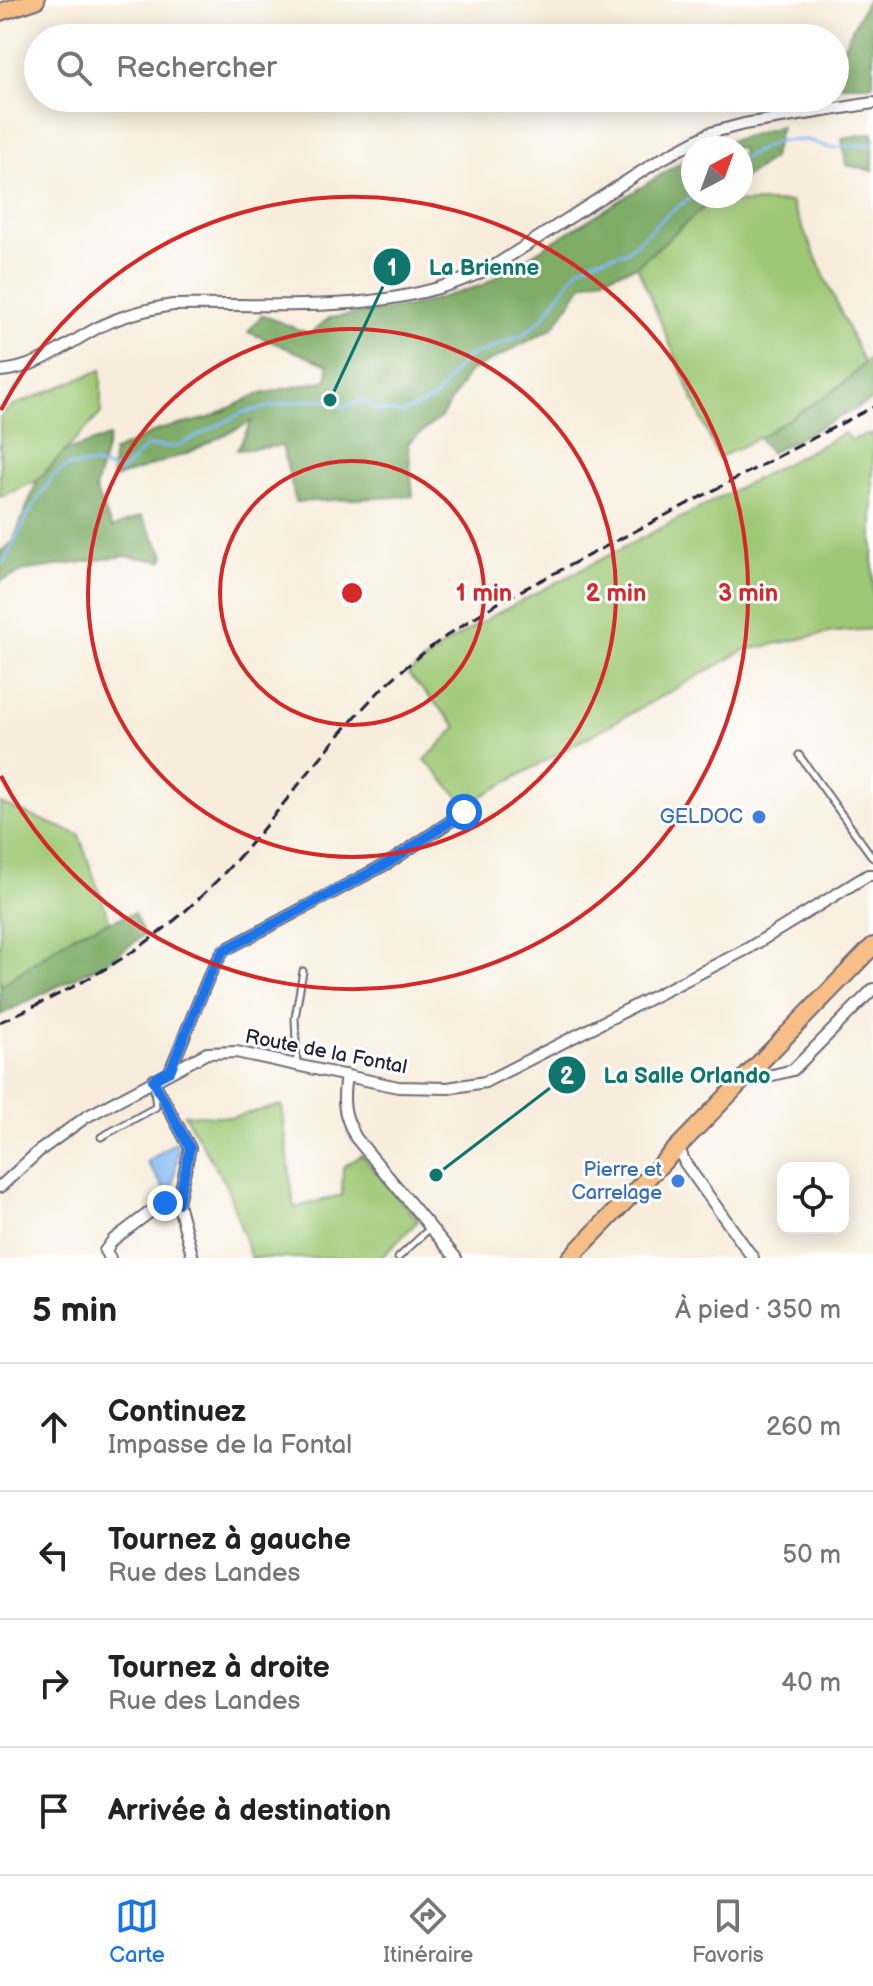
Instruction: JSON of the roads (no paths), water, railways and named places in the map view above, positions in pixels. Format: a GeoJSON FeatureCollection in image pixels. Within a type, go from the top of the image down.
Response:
{"type":"FeatureCollection","features":[{"type":"Feature","properties":{"kind":"main road"},"geometry":{"type":"LineString","coordinates":[[0,12],[36,0]]}},
{"type":"Feature","properties":{"kind":"main road"},"geometry":{"type":"LineString","coordinates":[[570,1258],[873,946]]}},
{"type":"Feature","properties":{"kind":"main road"},"geometry":{"type":"LineString","coordinates":[[563,1258],[622,1204]]}},
{"type":"Feature","properties":{"kind":"street"},"geometry":{"type":"LineString","coordinates":[[849,107],[873,103]]}},
{"type":"Feature","properties":{"kind":"street"},"geometry":{"type":"LineString","coordinates":[[0,371],[33,364],[99,327],[146,310],[173,305],[350,303],[442,288],[494,266],[658,161],[710,133],[818,112]]}},
{"type":"Feature","properties":{"kind":"street"},"geometry":{"type":"LineString","coordinates":[[170,1071],[209,976],[223,951],[390,862],[464,812]]}},
{"type":"Feature","properties":{"kind":"street","name":"Route de la Fontal"},"geometry":{"type":"LineString","coordinates":[[0,1187],[39,1151],[86,1117],[207,1053],[236,1052],[398,1087],[448,1088],[485,1082],[747,949],[868,875],[873,875]]}},
{"type":"Feature","properties":{"kind":"street"},"geometry":{"type":"LineString","coordinates":[[742,1083],[793,1070],[873,989]]}},
{"type":"Feature","properties":{"kind":"street"},"geometry":{"type":"LineString","coordinates":[[346,1075],[342,1101],[352,1130],[456,1258]]}},
{"type":"Feature","properties":{"kind":"street"},"geometry":{"type":"LineString","coordinates":[[153,1080],[190,1148],[178,1203],[193,1258]]}},
{"type":"Feature","properties":{"kind":"street"},"geometry":{"type":"LineString","coordinates":[[678,1146],[685,1163],[753,1258]]}},
{"type":"Feature","properties":{"kind":"street"},"geometry":{"type":"LineString","coordinates":[[110,1258],[105,1251],[113,1240],[162,1203],[178,1203]]}},
{"type":"Feature","properties":{"kind":"lane"},"geometry":{"type":"LineString","coordinates":[[799,755],[873,858]]}},
{"type":"Feature","properties":{"kind":"lane"},"geometry":{"type":"LineString","coordinates":[[297,1065],[295,1018],[303,971]]}},
{"type":"Feature","properties":{"kind":"lane"},"geometry":{"type":"LineString","coordinates":[[101,1137],[156,1107],[153,1080]]}},
{"type":"Feature","properties":{"kind":"lane"},"geometry":{"type":"LineString","coordinates":[[398,1258],[430,1228]]}},
{"type":"Feature","properties":{"kind":"water"},"geometry":{"type":"Polygon","coordinates":[[[175,1142],[179,1147],[173,1186],[166,1191],[147,1162],[175,1142]]]}},
{"type":"Feature","properties":{"kind":"waterway"},"geometry":{"type":"LineString","coordinates":[[753,153],[777,141],[807,140],[830,148],[873,144]]}},
{"type":"Feature","properties":{"kind":"waterway"},"geometry":{"type":"LineString","coordinates":[[0,563],[4,562],[27,516],[53,476],[68,466],[96,464],[121,472],[147,446],[176,447],[244,412],[305,400],[330,400],[341,407],[360,401],[367,402],[376,410],[402,413],[434,399],[465,358],[523,335],[543,318],[578,269],[597,259],[626,252],[681,205]]}},
{"type":"Feature","properties":{"kind":"railway"},"geometry":{"type":"LineString","coordinates":[[0,1022],[103,970],[150,939],[195,902],[261,831],[366,705],[414,660],[449,634],[505,599],[873,407]]}},
{"type":"Feature","properties":{"kind":"place","name":"La Brienne"},"geometry":{"type":"Point","coordinates":[330,400]}},
{"type":"Feature","properties":{"kind":"place","name":"GELDOC"},"geometry":{"type":"Point","coordinates":[759,817]}},
{"type":"Feature","properties":{"kind":"place","name":"La Salle Orlando"},"geometry":{"type":"Point","coordinates":[436,1175]}},
{"type":"Feature","properties":{"kind":"place","name":"Pierre et Carrelage"},"geometry":{"type":"Point","coordinates":[678,1181]}}]}
